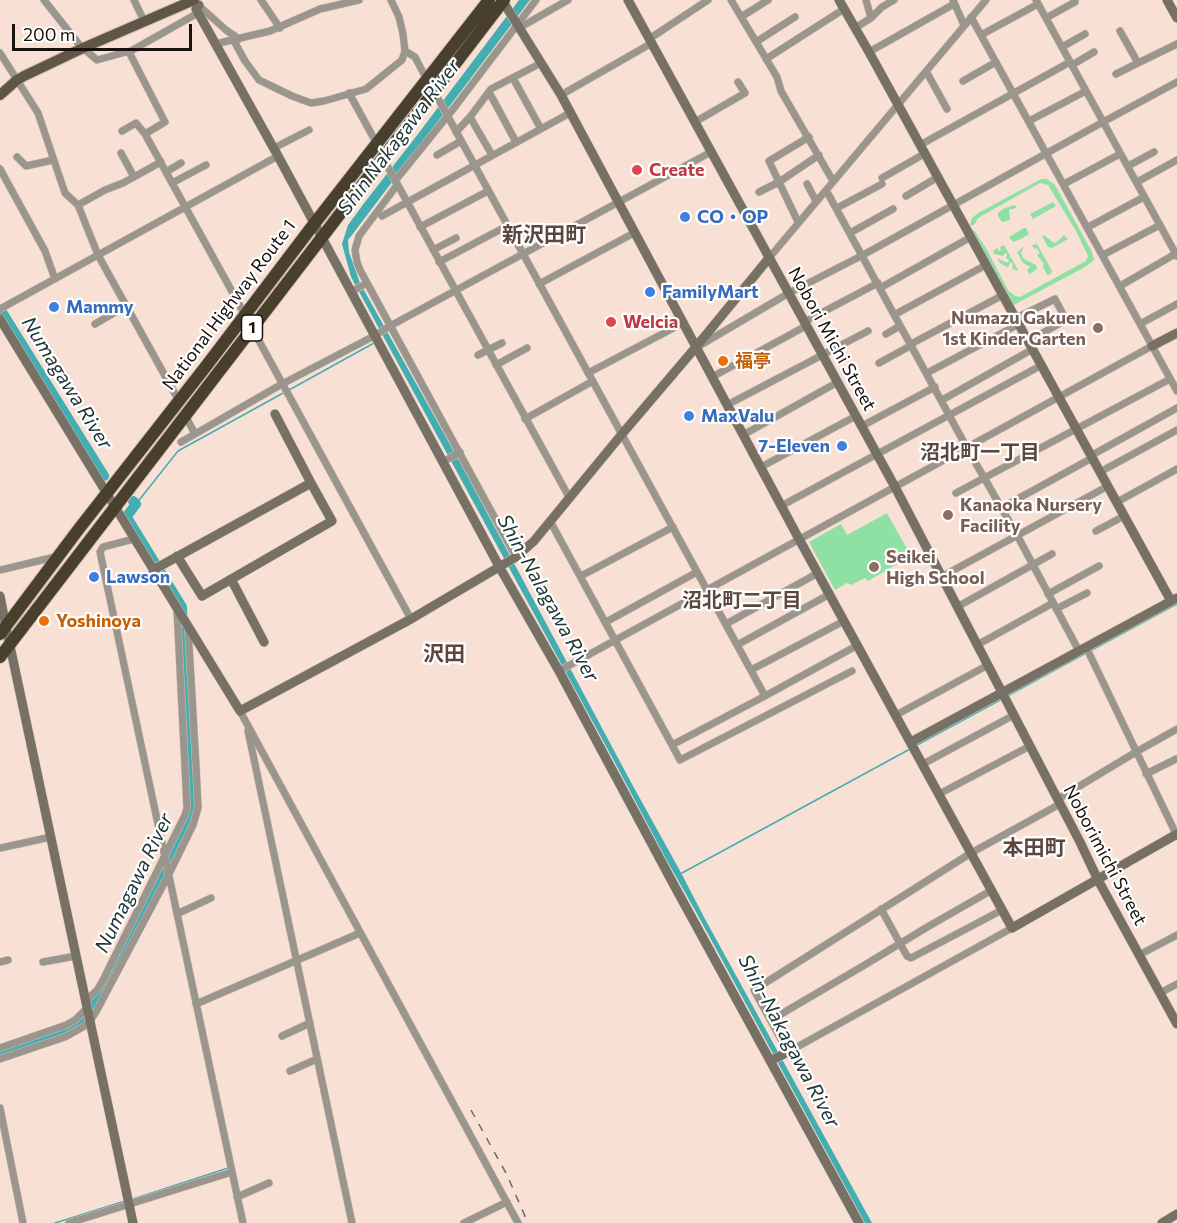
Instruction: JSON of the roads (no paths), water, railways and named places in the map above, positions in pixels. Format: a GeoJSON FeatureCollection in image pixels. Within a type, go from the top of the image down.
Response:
{"type":"FeatureCollection","features":[{"type":"Feature","properties":{"kind":"highway","name":"National Highway Route 1"},"geometry":{"type":"LineString","coordinates":[[0,657],[322,238],[385,162],[489,0]]}},
{"type":"Feature","properties":{"kind":"highway","name":"National Highway Route 1"},"geometry":{"type":"LineString","coordinates":[[3,631],[377,144],[433,90],[504,2]]}},
{"type":"Feature","properties":{"kind":"main road"},"geometry":{"type":"LineString","coordinates":[[0,94],[17,80],[83,48],[144,21],[195,4]]}},
{"type":"Feature","properties":{"kind":"street"},"geometry":{"type":"LineString","coordinates":[[44,0],[83,48],[97,60],[129,52],[195,4]]}},
{"type":"Feature","properties":{"kind":"street"},"geometry":{"type":"LineString","coordinates":[[134,0],[144,21]]}},
{"type":"Feature","properties":{"kind":"street"},"geometry":{"type":"LineString","coordinates":[[261,0],[280,28]]}},
{"type":"Feature","properties":{"kind":"street"},"geometry":{"type":"LineString","coordinates":[[215,44],[270,32],[320,9],[359,0]]}},
{"type":"Feature","properties":{"kind":"street"},"geometry":{"type":"LineString","coordinates":[[195,4],[236,40],[245,62],[259,80],[311,103],[366,89],[402,60],[405,51],[403,34],[399,17],[391,0]]}},
{"type":"Feature","properties":{"kind":"street"},"geometry":{"type":"LineString","coordinates":[[515,559],[460,452],[365,284],[355,250],[359,236],[396,183],[536,0]]}},
{"type":"Feature","properties":{"kind":"street"},"geometry":{"type":"LineString","coordinates":[[518,26],[568,0]]}},
{"type":"Feature","properties":{"kind":"street","name":"Nobori Michi Street"},"geometry":{"type":"LineString","coordinates":[[628,0],[895,487],[1004,696]]}},
{"type":"Feature","properties":{"kind":"street"},"geometry":{"type":"LineString","coordinates":[[561,95],[651,41],[708,0]]}},
{"type":"Feature","properties":{"kind":"street"},"geometry":{"type":"LineString","coordinates":[[731,0],[777,77],[781,91],[833,181]]}},
{"type":"Feature","properties":{"kind":"street"},"geometry":{"type":"LineString","coordinates":[[741,17],[768,0]]}},
{"type":"Feature","properties":{"kind":"street"},"geometry":{"type":"LineString","coordinates":[[839,0],[870,52],[1124,516],[1174,600],[1004,696],[911,742]]}},
{"type":"Feature","properties":{"kind":"street"},"geometry":{"type":"LineString","coordinates":[[866,0],[871,18]]}},
{"type":"Feature","properties":{"kind":"street"},"geometry":{"type":"LineString","coordinates":[[855,28],[894,0]]}},
{"type":"Feature","properties":{"kind":"street"},"geometry":{"type":"LineString","coordinates":[[240,711],[500,568],[515,559],[534,541],[798,222],[986,0]]}},
{"type":"Feature","properties":{"kind":"street"},"geometry":{"type":"LineString","coordinates":[[1167,0],[1177,16]]}},
{"type":"Feature","properties":{"kind":"street"},"geometry":{"type":"LineString","coordinates":[[504,2],[561,95],[781,506],[1012,928]]}},
{"type":"Feature","properties":{"kind":"street"},"geometry":{"type":"LineString","coordinates":[[870,52],[953,2],[964,25]]}},
{"type":"Feature","properties":{"kind":"street"},"geometry":{"type":"LineString","coordinates":[[981,35],[1037,2],[1177,254],[1120,286]]}},
{"type":"Feature","properties":{"kind":"street"},"geometry":{"type":"LineString","coordinates":[[1046,18],[1075,2]]}},
{"type":"Feature","properties":{"kind":"street"},"geometry":{"type":"LineString","coordinates":[[195,4],[500,568],[559,671],[859,1223]]}},
{"type":"Feature","properties":{"kind":"street"},"geometry":{"type":"LineString","coordinates":[[766,59],[844,9]]}},
{"type":"Feature","properties":{"kind":"street"},"geometry":{"type":"LineString","coordinates":[[756,42],[795,17]]}},
{"type":"Feature","properties":{"kind":"street"},"geometry":{"type":"LineString","coordinates":[[971,17],[1177,391]]}},
{"type":"Feature","properties":{"kind":"street"},"geometry":{"type":"LineString","coordinates":[[1120,31],[1138,63]]}},
{"type":"Feature","properties":{"kind":"street"},"geometry":{"type":"LineString","coordinates":[[1062,47],[1085,34]]}},
{"type":"Feature","properties":{"kind":"street"},"geometry":{"type":"LineString","coordinates":[[1116,74],[1177,44]]}},
{"type":"Feature","properties":{"kind":"street"},"geometry":{"type":"LineString","coordinates":[[405,51],[415,57],[765,696]]}},
{"type":"Feature","properties":{"kind":"street"},"geometry":{"type":"LineString","coordinates":[[129,52],[165,122],[145,134]]}},
{"type":"Feature","properties":{"kind":"street"},"geometry":{"type":"LineString","coordinates":[[837,208],[882,181],[922,150],[1013,93],[1094,52]]}},
{"type":"Feature","properties":{"kind":"street"},"geometry":{"type":"LineString","coordinates":[[0,53],[38,113],[64,193],[78,205],[98,255],[179,401]]}},
{"type":"Feature","properties":{"kind":"street"},"geometry":{"type":"LineString","coordinates":[[963,81],[996,62]]}},
{"type":"Feature","properties":{"kind":"street"},"geometry":{"type":"LineString","coordinates":[[456,132],[491,89],[541,63]]}},
{"type":"Feature","properties":{"kind":"street"},"geometry":{"type":"LineString","coordinates":[[926,71],[947,108]]}},
{"type":"Feature","properties":{"kind":"street"},"geometry":{"type":"LineString","coordinates":[[513,78],[541,129]]}},
{"type":"Feature","properties":{"kind":"street"},"geometry":{"type":"LineString","coordinates":[[695,122],[745,93],[738,82]]}},
{"type":"Feature","properties":{"kind":"street"},"geometry":{"type":"LineString","coordinates":[[696,347],[1177,82]]}},
{"type":"Feature","properties":{"kind":"street"},"geometry":{"type":"LineString","coordinates":[[1029,121],[1086,91]]}},
{"type":"Feature","properties":{"kind":"street"},"geometry":{"type":"LineString","coordinates":[[489,92],[516,142]]}},
{"type":"Feature","properties":{"kind":"street"},"geometry":{"type":"LineString","coordinates":[[349,93],[377,144]]}},
{"type":"Feature","properties":{"kind":"street"},"geometry":{"type":"LineString","coordinates":[[382,216],[570,113]]}},
{"type":"Feature","properties":{"kind":"street"},"geometry":{"type":"LineString","coordinates":[[470,117],[492,155]]}},
{"type":"Feature","properties":{"kind":"street"},"geometry":{"type":"LineString","coordinates":[[122,131],[136,123],[145,134],[245,315]]}},
{"type":"Feature","properties":{"kind":"street"},"geometry":{"type":"LineString","coordinates":[[3,307],[184,207],[309,130]]}},
{"type":"Feature","properties":{"kind":"street"},"geometry":{"type":"LineString","coordinates":[[798,222],[770,161],[809,137]]}},
{"type":"Feature","properties":{"kind":"street"},"geometry":{"type":"LineString","coordinates":[[437,155],[461,141]]}},
{"type":"Feature","properties":{"kind":"street"},"geometry":{"type":"LineString","coordinates":[[181,442],[282,384],[376,336],[390,326],[711,152]]}},
{"type":"Feature","properties":{"kind":"street"},"geometry":{"type":"LineString","coordinates":[[1128,166],[1154,152]]}},
{"type":"Feature","properties":{"kind":"street"},"geometry":{"type":"LineString","coordinates":[[121,153],[134,177]]}},
{"type":"Feature","properties":{"kind":"street"},"geometry":{"type":"LineString","coordinates":[[1064,184],[1120,154]]}},
{"type":"Feature","properties":{"kind":"street"},"geometry":{"type":"LineString","coordinates":[[759,192],[779,182],[819,155]]}},
{"type":"Feature","properties":{"kind":"street"},"geometry":{"type":"LineString","coordinates":[[17,157],[26,165],[53,160]]}},
{"type":"Feature","properties":{"kind":"street"},"geometry":{"type":"LineString","coordinates":[[1137,182],[1177,160]]}},
{"type":"Feature","properties":{"kind":"street"},"geometry":{"type":"LineString","coordinates":[[78,205],[160,162]]}},
{"type":"Feature","properties":{"kind":"street"},"geometry":{"type":"LineString","coordinates":[[385,162],[569,497]]}},
{"type":"Feature","properties":{"kind":"street"},"geometry":{"type":"LineString","coordinates":[[166,172],[182,163]]}},
{"type":"Feature","properties":{"kind":"street"},"geometry":{"type":"LineString","coordinates":[[172,183],[207,165]]}},
{"type":"Feature","properties":{"kind":"street"},"geometry":{"type":"LineString","coordinates":[[0,169],[45,251],[55,279]]}},
{"type":"Feature","properties":{"kind":"street"},"geometry":{"type":"LineString","coordinates":[[906,196],[938,177]]}},
{"type":"Feature","properties":{"kind":"street"},"geometry":{"type":"LineString","coordinates":[[807,184],[816,201]]}},
{"type":"Feature","properties":{"kind":"street"},"geometry":{"type":"LineString","coordinates":[[420,227],[488,190]]}},
{"type":"Feature","properties":{"kind":"street"},"geometry":{"type":"LineString","coordinates":[[770,1061],[1177,835],[1085,651],[1048,594],[826,190]]}},
{"type":"Feature","properties":{"kind":"street"},"geometry":{"type":"LineString","coordinates":[[1088,227],[1144,197]]}},
{"type":"Feature","properties":{"kind":"street"},"geometry":{"type":"LineString","coordinates":[[850,233],[893,208]]}},
{"type":"Feature","properties":{"kind":"street"},"geometry":{"type":"LineString","coordinates":[[1103,255],[1160,225]]}},
{"type":"Feature","properties":{"kind":"street"},"geometry":{"type":"LineString","coordinates":[[439,262],[507,226]]}},
{"type":"Feature","properties":{"kind":"street"},"geometry":{"type":"LineString","coordinates":[[539,284],[634,233]]}},
{"type":"Feature","properties":{"kind":"street"},"geometry":{"type":"LineString","coordinates":[[712,377],[805,324],[971,237]]}},
{"type":"Feature","properties":{"kind":"street"},"geometry":{"type":"LineString","coordinates":[[433,250],[456,238]]}},
{"type":"Feature","properties":{"kind":"street"},"geometry":{"type":"LineString","coordinates":[[894,315],[986,265]]}},
{"type":"Feature","properties":{"kind":"street"},"geometry":{"type":"LineString","coordinates":[[352,292],[365,284]]}},
{"type":"Feature","properties":{"kind":"street"},"geometry":{"type":"LineString","coordinates":[[879,363],[1003,295]]}},
{"type":"Feature","properties":{"kind":"street"},"geometry":{"type":"LineString","coordinates":[[927,373],[1055,299],[1066,320],[942,400]]}},
{"type":"Feature","properties":{"kind":"street"},"geometry":{"type":"LineString","coordinates":[[1140,324],[1177,304]]}},
{"type":"Feature","properties":{"kind":"street"},"geometry":{"type":"LineString","coordinates":[[95,324],[126,306]]}},
{"type":"Feature","properties":{"kind":"street"},"geometry":{"type":"LineString","coordinates":[[0,319],[134,539],[157,567],[178,611],[247,723],[518,1223]]}},
{"type":"Feature","properties":{"kind":"street"},"geometry":{"type":"LineString","coordinates":[[588,373],[683,323]]}},
{"type":"Feature","properties":{"kind":"street"},"geometry":{"type":"LineString","coordinates":[[886,334],[900,326]]}},
{"type":"Feature","properties":{"kind":"street"},"geometry":{"type":"LineString","coordinates":[[252,328],[411,619]]}},
{"type":"Feature","properties":{"kind":"street"},"geometry":{"type":"LineString","coordinates":[[728,405],[868,331]]}},
{"type":"Feature","properties":{"kind":"street"},"geometry":{"type":"LineString","coordinates":[[559,671],[1177,333]]}},
{"type":"Feature","properties":{"kind":"street"},"geometry":{"type":"LineString","coordinates":[[478,355],[502,343]]}},
{"type":"Feature","properties":{"kind":"street"},"geometry":{"type":"LineString","coordinates":[[496,365],[526,348]]}},
{"type":"Feature","properties":{"kind":"street"},"geometry":{"type":"LineString","coordinates":[[781,506],[1042,365]]}},
{"type":"Feature","properties":{"kind":"street"},"geometry":{"type":"LineString","coordinates":[[956,493],[1177,372]]}},
{"type":"Feature","properties":{"kind":"street"},"geometry":{"type":"LineString","coordinates":[[525,419],[593,381]]}},
{"type":"Feature","properties":{"kind":"street"},"geometry":{"type":"LineString","coordinates":[[743,435],[838,382]]}},
{"type":"Feature","properties":{"kind":"street"},"geometry":{"type":"LineString","coordinates":[[861,426],[935,387]]}},
{"type":"Feature","properties":{"kind":"street"},"geometry":{"type":"LineString","coordinates":[[1001,508],[1177,408]]}},
{"type":"Feature","properties":{"kind":"street"},"geometry":{"type":"LineString","coordinates":[[177,556],[202,596],[332,521],[275,414]]}},
{"type":"Feature","properties":{"kind":"street"},"geometry":{"type":"LineString","coordinates":[[185,415],[195,434]]}},
{"type":"Feature","properties":{"kind":"street"},"geometry":{"type":"LineString","coordinates":[[761,467],[856,416]]}},
{"type":"Feature","properties":{"kind":"street"},"geometry":{"type":"LineString","coordinates":[[1100,472],[1177,430]]}},
{"type":"Feature","properties":{"kind":"street"},"geometry":{"type":"LineString","coordinates":[[443,462],[460,452]]}},
{"type":"Feature","properties":{"kind":"street"},"geometry":{"type":"LineString","coordinates":[[1117,502],[1177,470]]}},
{"type":"Feature","properties":{"kind":"street"},"geometry":{"type":"LineString","coordinates":[[157,567],[311,483]]}},
{"type":"Feature","properties":{"kind":"street"},"geometry":{"type":"LineString","coordinates":[[941,577],[1108,486]]}},
{"type":"Feature","properties":{"kind":"street"},"geometry":{"type":"LineString","coordinates":[[1096,531],[1124,516]]}},
{"type":"Feature","properties":{"kind":"street"},"geometry":{"type":"LineString","coordinates":[[550,521],[680,760],[852,671]]}},
{"type":"Feature","properties":{"kind":"street"},"geometry":{"type":"LineString","coordinates":[[581,576],[673,527]]}},
{"type":"Feature","properties":{"kind":"street"},"geometry":{"type":"LineString","coordinates":[[134,539],[104,547],[100,552],[243,1223]]}},
{"type":"Feature","properties":{"kind":"street"},"geometry":{"type":"LineString","coordinates":[[957,607],[1052,554]]}},
{"type":"Feature","properties":{"kind":"street"},"geometry":{"type":"LineString","coordinates":[[0,570],[58,557]]}},
{"type":"Feature","properties":{"kind":"street"},"geometry":{"type":"LineString","coordinates":[[1048,594],[1099,566]]}},
{"type":"Feature","properties":{"kind":"street"},"geometry":{"type":"LineString","coordinates":[[606,622],[697,572]]}},
{"type":"Feature","properties":{"kind":"street"},"geometry":{"type":"LineString","coordinates":[[726,624],[818,573]]}},
{"type":"Feature","properties":{"kind":"street"},"geometry":{"type":"LineString","coordinates":[[231,579],[264,642]]}},
{"type":"Feature","properties":{"kind":"street"},"geometry":{"type":"LineString","coordinates":[[977,645],[1088,592]]}},
{"type":"Feature","properties":{"kind":"street"},"geometry":{"type":"LineString","coordinates":[[737,645],[830,594]]}},
{"type":"Feature","properties":{"kind":"street"},"geometry":{"type":"LineString","coordinates":[[0,596],[3,631],[10,645],[134,1223]]}},
{"type":"Feature","properties":{"kind":"street"},"geometry":{"type":"LineString","coordinates":[[0,1048],[75,1020],[102,982],[185,815],[187,808],[178,611]]}},
{"type":"Feature","properties":{"kind":"street"},"geometry":{"type":"LineString","coordinates":[[751,670],[844,621]]}},
{"type":"Feature","properties":{"kind":"street"},"geometry":{"type":"LineString","coordinates":[[0,1059],[65,1036],[90,1021],[193,825],[198,808],[187,626]]}},
{"type":"Feature","properties":{"kind":"street"},"geometry":{"type":"LineString","coordinates":[[672,745],[858,645]]}},
{"type":"Feature","properties":{"kind":"street"},"geometry":{"type":"LineString","coordinates":[[896,715],[988,665]]}},
{"type":"Feature","properties":{"kind":"street","name":"Noborimichi Street"},"geometry":{"type":"LineString","coordinates":[[1004,696],[1098,880],[1177,1022]]}},
{"type":"Feature","properties":{"kind":"street"},"geometry":{"type":"LineString","coordinates":[[923,764],[1014,715]]}},
{"type":"Feature","properties":{"kind":"street"},"geometry":{"type":"LineString","coordinates":[[247,723],[352,1223]]}},
{"type":"Feature","properties":{"kind":"street"},"geometry":{"type":"LineString","coordinates":[[788,1052],[754,990],[971,853],[1177,729]]}},
{"type":"Feature","properties":{"kind":"street"},"geometry":{"type":"LineString","coordinates":[[939,794],[1030,746]]}},
{"type":"Feature","properties":{"kind":"street"},"geometry":{"type":"LineString","coordinates":[[1146,774],[1176,759]]}},
{"type":"Feature","properties":{"kind":"street"},"geometry":{"type":"LineString","coordinates":[[0,848],[51,837]]}},
{"type":"Feature","properties":{"kind":"street"},"geometry":{"type":"LineString","coordinates":[[771,1020],[992,890]]}},
{"type":"Feature","properties":{"kind":"street"},"geometry":{"type":"LineString","coordinates":[[177,914],[211,898]]}},
{"type":"Feature","properties":{"kind":"street"},"geometry":{"type":"LineString","coordinates":[[881,909],[906,956],[911,958],[1002,910]]}},
{"type":"Feature","properties":{"kind":"street"},"geometry":{"type":"LineString","coordinates":[[196,1004],[360,933]]}},
{"type":"Feature","properties":{"kind":"street"},"geometry":{"type":"LineString","coordinates":[[1139,955],[1177,935]]}},
{"type":"Feature","properties":{"kind":"street"},"geometry":{"type":"LineString","coordinates":[[43,962],[76,956]]}},
{"type":"Feature","properties":{"kind":"street"},"geometry":{"type":"LineString","coordinates":[[0,962],[8,960]]}},
{"type":"Feature","properties":{"kind":"street"},"geometry":{"type":"LineString","coordinates":[[1160,993],[1177,984]]}},
{"type":"Feature","properties":{"kind":"street"},"geometry":{"type":"LineString","coordinates":[[282,1036],[310,1023]]}},
{"type":"Feature","properties":{"kind":"street"},"geometry":{"type":"LineString","coordinates":[[290,1071],[317,1059]]}},
{"type":"Feature","properties":{"kind":"street"},"geometry":{"type":"LineString","coordinates":[[0,1108],[23,1223]]}},
{"type":"Feature","properties":{"kind":"street"},"geometry":{"type":"LineString","coordinates":[[69,1223],[232,1172]]}},
{"type":"Feature","properties":{"kind":"street"},"geometry":{"type":"LineString","coordinates":[[237,1197],[269,1183]]}},
{"type":"Feature","properties":{"kind":"street"},"geometry":{"type":"LineString","coordinates":[[464,1223],[507,1202]]}},
{"type":"Feature","properties":{"kind":"street"},"geometry":{"type":"LineString","coordinates":[[1162,1223],[1177,1214]]}},
{"type":"Feature","properties":{"kind":"water"},"geometry":{"type":"Polygon","coordinates":[[[519,0],[530,0],[348,240],[349,252],[360,283],[461,464],[705,919],[872,1223],[865,1223],[351,277],[342,244],[348,225],[519,0]]]}},
{"type":"Feature","properties":{"kind":"waterway","name":"Numagawa River"},"geometry":{"type":"LineString","coordinates":[[0,309],[104,476]]}},
{"type":"Feature","properties":{"kind":"waterway"},"geometry":{"type":"LineString","coordinates":[[289,390],[374,343]]}},
{"type":"Feature","properties":{"kind":"waterway"},"geometry":{"type":"LineString","coordinates":[[136,504],[178,451],[285,392]]}},
{"type":"Feature","properties":{"kind":"waterway","name":"Numagawa River"},"geometry":{"type":"LineString","coordinates":[[0,1053],[62,1033],[80,1022],[95,1003],[188,821],[191,809],[182,607],[128,519],[127,516],[136,504],[133,501]]}},
{"type":"Feature","properties":{"kind":"waterway"},"geometry":{"type":"LineString","coordinates":[[1090,651],[1177,604]]}},
{"type":"Feature","properties":{"kind":"waterway"},"geometry":{"type":"LineString","coordinates":[[1009,695],[1086,653]]}},
{"type":"Feature","properties":{"kind":"waterway"},"geometry":{"type":"LineString","coordinates":[[917,745],[1002,699]]}},
{"type":"Feature","properties":{"kind":"waterway"},"geometry":{"type":"LineString","coordinates":[[682,873],[910,749]]}},
{"type":"Feature","properties":{"kind":"waterway"},"geometry":{"type":"LineString","coordinates":[[133,1199],[228,1168]]}},
{"type":"Feature","properties":{"kind":"waterway"},"geometry":{"type":"LineString","coordinates":[[55,1223],[125,1201]]}},
{"type":"Feature","properties":{"kind":"railway"},"geometry":{"type":"LineString","coordinates":[[471,1110],[507,1175],[528,1223]]}},
{"type":"Feature","properties":{"kind":"place","name":"Create"},"geometry":{"type":"Point","coordinates":[637,170]}},
{"type":"Feature","properties":{"kind":"place","name":"CO・OP"},"geometry":{"type":"Point","coordinates":[685,217]}},
{"type":"Feature","properties":{"kind":"place","name":"FamilyMart"},"geometry":{"type":"Point","coordinates":[650,292]}},
{"type":"Feature","properties":{"kind":"place","name":"Mammy"},"geometry":{"type":"Point","coordinates":[54,307]}},
{"type":"Feature","properties":{"kind":"place","name":"Welcia"},"geometry":{"type":"Point","coordinates":[611,322]}},
{"type":"Feature","properties":{"kind":"place","name":"Numazu Gakuen 1st Kinder Garten"},"geometry":{"type":"Point","coordinates":[1098,328]}},
{"type":"Feature","properties":{"kind":"place","name":"福亭"},"geometry":{"type":"Point","coordinates":[723,361]}},
{"type":"Feature","properties":{"kind":"place","name":"MaxValu"},"geometry":{"type":"Point","coordinates":[689,416]}},
{"type":"Feature","properties":{"kind":"place","name":"7-Eleven"},"geometry":{"type":"Point","coordinates":[842,446]}},
{"type":"Feature","properties":{"kind":"place","name":"Kanaoka Nursery Facility"},"geometry":{"type":"Point","coordinates":[948,515]}},
{"type":"Feature","properties":{"kind":"place","name":"Seikei High School"},"geometry":{"type":"Point","coordinates":[874,567]}},
{"type":"Feature","properties":{"kind":"place","name":"Lawson"},"geometry":{"type":"Point","coordinates":[94,577]}},
{"type":"Feature","properties":{"kind":"place","name":"Yoshinoya"},"geometry":{"type":"Point","coordinates":[44,621]}},
{"type":"Feature","properties":{"kind":"district","name":"新沢田町"},"geometry":{"type":"Point","coordinates":[544,235]}},
{"type":"Feature","properties":{"kind":"district","name":"沼北町一丁目"},"geometry":{"type":"Point","coordinates":[980,452]}},
{"type":"Feature","properties":{"kind":"district","name":"沼北町二丁目"},"geometry":{"type":"Point","coordinates":[742,600]}},
{"type":"Feature","properties":{"kind":"district","name":"沢田"},"geometry":{"type":"Point","coordinates":[444,654]}},
{"type":"Feature","properties":{"kind":"district","name":"本田町"},"geometry":{"type":"Point","coordinates":[1034,848]}},
{"type":"Feature","properties":{"kind":"water label","name":"Shin Nakagawa River"},"geometry":{"type":"Point","coordinates":[399,137]}},
{"type":"Feature","properties":{"kind":"water label","name":"Shin-Nalagawa River"},"geometry":{"type":"Point","coordinates":[548,598]}},
{"type":"Feature","properties":{"kind":"water label","name":"Shin-Nakagawa River"},"geometry":{"type":"Point","coordinates":[789,1041]}}]}
